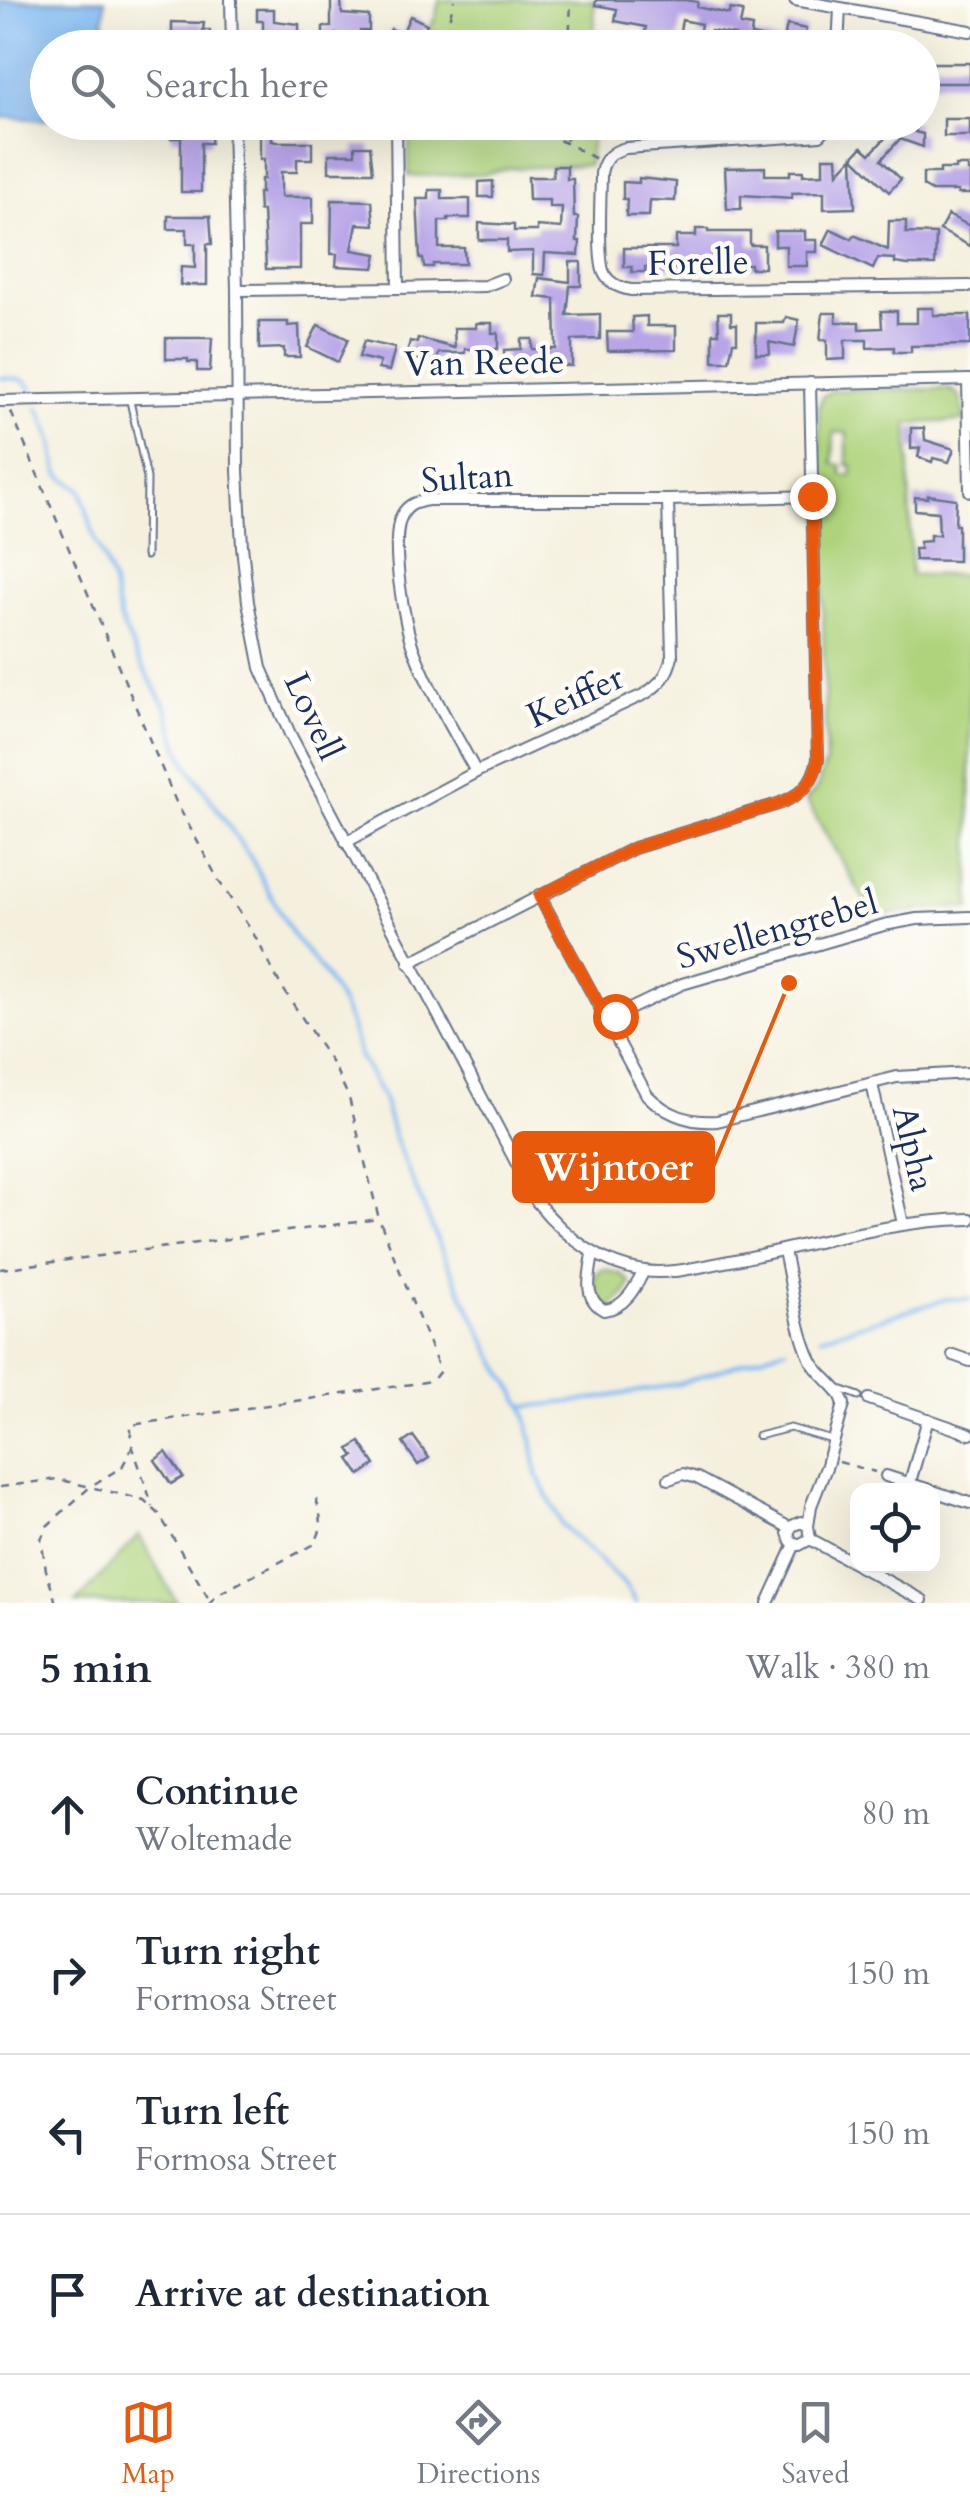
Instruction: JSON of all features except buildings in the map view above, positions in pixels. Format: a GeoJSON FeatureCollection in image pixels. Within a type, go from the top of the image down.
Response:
{"type":"FeatureCollection","features":[{"type":"Feature","properties":{"kind":"street"},"geometry":{"type":"LineString","coordinates":[[231,0],[232,30]]}},
{"type":"Feature","properties":{"kind":"street"},"geometry":{"type":"LineString","coordinates":[[795,0],[970,32]]}},
{"type":"Feature","properties":{"kind":"street"},"geometry":{"type":"LineString","coordinates":[[839,30],[840,8]]}},
{"type":"Feature","properties":{"kind":"street","name":"Lovell"},"geometry":{"type":"LineString","coordinates":[[233,140],[242,546],[261,668],[290,734],[536,1202],[569,1238],[594,1254],[644,1271],[676,1270],[784,1251],[903,1224],[970,1219]]}},
{"type":"Feature","properties":{"kind":"street"},"geometry":{"type":"LineString","coordinates":[[396,140],[398,288]]}},
{"type":"Feature","properties":{"kind":"street","name":"Forelle"},"geometry":{"type":"LineString","coordinates":[[747,140],[626,148],[612,153],[601,173],[601,264],[607,279],[631,290],[970,286]]}},
{"type":"Feature","properties":{"kind":"street"},"geometry":{"type":"LineString","coordinates":[[237,290],[485,286],[503,280]]}},
{"type":"Feature","properties":{"kind":"street"},"geometry":{"type":"LineString","coordinates":[[969,380],[970,492]]}},
{"type":"Feature","properties":{"kind":"street","name":"Van Reede"},"geometry":{"type":"LineString","coordinates":[[6,401],[969,380]]}},
{"type":"Feature","properties":{"kind":"street"},"geometry":{"type":"LineString","coordinates":[[409,963],[634,848],[778,804],[806,788],[818,760],[810,383]]}},
{"type":"Feature","properties":{"kind":"street","name":"Sultan"},"geometry":{"type":"LineString","coordinates":[[476,772],[408,635],[397,538],[398,524],[412,504],[428,500],[812,496]]}},
{"type":"Feature","properties":{"kind":"street","name":"Keiffer"},"geometry":{"type":"LineString","coordinates":[[346,842],[476,772],[645,694],[666,676],[672,656],[668,500]]}},
{"type":"Feature","properties":{"kind":"street"},"geometry":{"type":"LineString","coordinates":[[539,896],[647,1096],[660,1108],[692,1121],[717,1121],[897,1077],[970,1072]]}},
{"type":"Feature","properties":{"kind":"street","name":"Swellengrebel"},"geometry":{"type":"LineString","coordinates":[[607,1020],[692,980],[848,935],[917,919],[970,917]]}},
{"type":"Feature","properties":{"kind":"street","name":"Alpha"},"geometry":{"type":"LineString","coordinates":[[872,1084],[903,1224]]}},
{"type":"Feature","properties":{"kind":"street"},"geometry":{"type":"LineString","coordinates":[[784,1251],[805,1344],[819,1374],[837,1388],[844,1404],[811,1506],[801,1529],[789,1537],[795,1544],[804,1544],[801,1529]]}},
{"type":"Feature","properties":{"kind":"street"},"geometry":{"type":"LineString","coordinates":[[594,1254],[590,1297],[593,1304],[604,1310],[620,1305],[644,1271]]}},
{"type":"Feature","properties":{"kind":"street"},"geometry":{"type":"LineString","coordinates":[[953,1355],[970,1361]]}},
{"type":"Feature","properties":{"kind":"street"},"geometry":{"type":"LineString","coordinates":[[864,1397],[969,1430]]}},
{"type":"Feature","properties":{"kind":"street"},"geometry":{"type":"LineString","coordinates":[[910,1482],[928,1419]]}},
{"type":"Feature","properties":{"kind":"street"},"geometry":{"type":"LineString","coordinates":[[668,1479],[683,1474],[697,1478],[801,1529],[850,1560]]}},
{"type":"Feature","properties":{"kind":"street"},"geometry":{"type":"LineString","coordinates":[[886,1476],[970,1503]]}},
{"type":"Feature","properties":{"kind":"street"},"geometry":{"type":"LineString","coordinates":[[768,1603],[795,1544]]}},
{"type":"Feature","properties":{"kind":"street"},"geometry":{"type":"LineString","coordinates":[[873,1573],[922,1600]]}},
{"type":"Feature","properties":{"kind":"lane"},"geometry":{"type":"LineString","coordinates":[[129,398],[148,478],[146,556]]}},
{"type":"Feature","properties":{"kind":"lane"},"geometry":{"type":"LineString","coordinates":[[837,1388],[864,1397]]}},
{"type":"Feature","properties":{"kind":"lane"},"geometry":{"type":"LineString","coordinates":[[758,1436],[790,1428],[834,1441]]}},
{"type":"Feature","properties":{"kind":"path"},"geometry":{"type":"LineString","coordinates":[[446,30],[454,0]]}},
{"type":"Feature","properties":{"kind":"path"},"geometry":{"type":"LineString","coordinates":[[570,30],[571,0]]}},
{"type":"Feature","properties":{"kind":"path"},"geometry":{"type":"LineString","coordinates":[[557,140],[594,158]]}},
{"type":"Feature","properties":{"kind":"path"},"geometry":{"type":"LineString","coordinates":[[6,401],[176,802],[280,984],[335,1068],[349,1098],[380,1218],[440,1371],[432,1381],[131,1425],[133,1447],[153,1506],[210,1602],[313,1545],[322,1528],[314,1493]]}},
{"type":"Feature","properties":{"kind":"path"},"geometry":{"type":"LineString","coordinates":[[0,1269],[380,1218]]}},
{"type":"Feature","properties":{"kind":"path"},"geometry":{"type":"LineString","coordinates":[[56,1603],[41,1539],[47,1526],[91,1486],[122,1467],[133,1447]]}},
{"type":"Feature","properties":{"kind":"path"},"geometry":{"type":"LineString","coordinates":[[828,1459],[886,1476]]}},
{"type":"Feature","properties":{"kind":"path"},"geometry":{"type":"LineString","coordinates":[[0,1487],[57,1479],[144,1500],[153,1506]]}},
{"type":"Feature","properties":{"kind":"green space"},"geometry":{"type":"Polygon","coordinates":[[[439,0],[594,0],[595,30],[429,30],[439,0]]]}},
{"type":"Feature","properties":{"kind":"green space"},"geometry":{"type":"Polygon","coordinates":[[[409,140],[592,140],[588,165],[409,176],[409,140]]]}},
{"type":"Feature","properties":{"kind":"green space"},"geometry":{"type":"Polygon","coordinates":[[[949,389],[962,402],[964,421],[908,423],[911,575],[970,575],[970,909],[934,908],[874,917],[806,800],[816,790],[826,762],[819,406],[823,396],[833,390],[949,389]],[[834,432],[833,464],[841,465],[842,475],[851,476],[852,465],[847,465],[847,433],[834,432]]]}},
{"type":"Feature","properties":{"kind":"green space"},"geometry":{"type":"Polygon","coordinates":[[[604,1269],[623,1275],[630,1283],[612,1306],[600,1304],[594,1294],[595,1275],[604,1269]]]}},
{"type":"Feature","properties":{"kind":"green space"},"geometry":{"type":"Polygon","coordinates":[[[139,1535],[177,1603],[76,1603],[139,1535]]]}},
{"type":"Feature","properties":{"kind":"water"},"geometry":{"type":"Polygon","coordinates":[[[0,0],[105,0],[103,30],[30,30],[30,119],[0,117],[0,0]]]}},
{"type":"Feature","properties":{"kind":"waterway"},"geometry":{"type":"LineString","coordinates":[[0,378],[24,381],[33,393]]}},
{"type":"Feature","properties":{"kind":"waterway"},"geometry":{"type":"LineString","coordinates":[[38,408],[53,443],[60,475],[81,490],[112,580],[120,619],[166,707],[187,765],[252,860],[291,933],[340,1001],[360,1057],[383,1098],[394,1137],[445,1258],[493,1356],[524,1407],[537,1474],[562,1525],[625,1585],[636,1603]]}},
{"type":"Feature","properties":{"kind":"waterway"},"geometry":{"type":"LineString","coordinates":[[821,1337],[947,1299],[970,1299]]}},
{"type":"Feature","properties":{"kind":"waterway"},"geometry":{"type":"LineString","coordinates":[[524,1407],[679,1384],[785,1348]]}},
{"type":"Feature","properties":{"kind":"place","name":"Wijntoer"},"geometry":{"type":"Point","coordinates":[789,983]}},
{"type":"Feature","properties":{"kind":"route"},"geometry":{"type":"LineString","coordinates":[[615,1016],[607,1020],[539,896],[634,848],[778,804],[806,788],[818,760],[812,496]]}}]}
